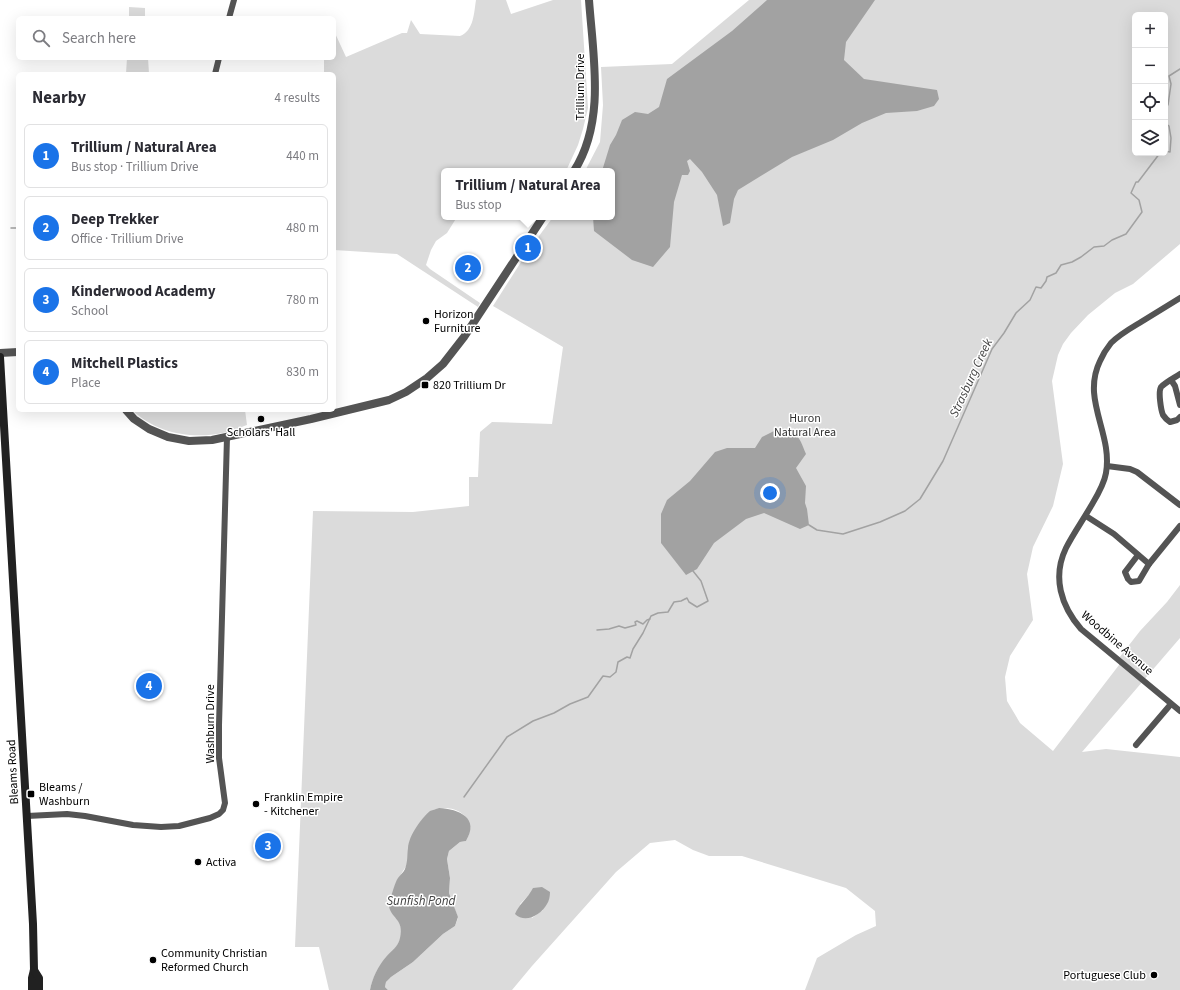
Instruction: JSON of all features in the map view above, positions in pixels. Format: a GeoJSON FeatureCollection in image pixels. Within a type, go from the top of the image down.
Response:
{"type":"FeatureCollection","features":[{"type":"Feature","properties":{"kind":"main road","name":"Bleams Road"},"geometry":{"type":"LineString","coordinates":[[0,356],[33,924],[34,970],[32,990]]}},
{"type":"Feature","properties":{"kind":"main road","name":"Bleams Road"},"geometry":{"type":"LineString","coordinates":[[34,970],[39,978],[39,990]]}},
{"type":"Feature","properties":{"kind":"street"},"geometry":{"type":"LineString","coordinates":[[230,16],[234,0]]}},
{"type":"Feature","properties":{"kind":"street","name":"Trillium Drive"},"geometry":{"type":"LineString","coordinates":[[576,168],[587,143],[593,124],[595,108],[589,0]]}},
{"type":"Feature","properties":{"kind":"street"},"geometry":{"type":"LineString","coordinates":[[216,72],[218,60]]}},
{"type":"Feature","properties":{"kind":"street"},"geometry":{"type":"LineString","coordinates":[[128,412],[134,419],[149,429],[168,437],[189,440],[212,440],[389,400],[406,392],[427,378],[443,364],[464,336],[541,220]]}},
{"type":"Feature","properties":{"kind":"street","name":"Woodbine Avenue"},"geometry":{"type":"LineString","coordinates":[[1180,298],[1117,337],[1099,363],[1093,388],[1094,399],[1104,435],[1107,453],[1107,466],[1103,484],[1086,516],[1066,548],[1061,562],[1059,580],[1062,599],[1071,618],[1080,629],[1180,711]]}},
{"type":"Feature","properties":{"kind":"street"},"geometry":{"type":"LineString","coordinates":[[0,353],[16,352]]}},
{"type":"Feature","properties":{"kind":"street"},"geometry":{"type":"LineString","coordinates":[[1180,374],[1162,386],[1160,390],[1163,416],[1170,422],[1177,420],[1180,417]]}},
{"type":"Feature","properties":{"kind":"street"},"geometry":{"type":"LineString","coordinates":[[1171,380],[1175,386],[1180,405]]}},
{"type":"Feature","properties":{"kind":"street","name":"Washburn Drive"},"geometry":{"type":"LineString","coordinates":[[27,816],[67,814],[161,828],[179,826],[210,818],[219,814],[223,810],[225,798],[219,758],[219,725],[227,437]]}},
{"type":"Feature","properties":{"kind":"street"},"geometry":{"type":"LineString","coordinates":[[1107,466],[1130,469],[1137,472],[1180,505]]}},
{"type":"Feature","properties":{"kind":"street"},"geometry":{"type":"LineString","coordinates":[[1086,516],[1114,534],[1149,564]]}},
{"type":"Feature","properties":{"kind":"street"},"geometry":{"type":"LineString","coordinates":[[1138,555],[1125,572],[1131,582],[1139,581],[1149,564],[1180,526]]}},
{"type":"Feature","properties":{"kind":"street"},"geometry":{"type":"LineString","coordinates":[[1136,745],[1171,704]]}},
{"type":"Feature","properties":{"kind":"green space"},"geometry":{"type":"Polygon","coordinates":[[[476,0],[506,0],[511,14],[553,0],[581,0],[588,108],[578,145],[567,168],[441,168],[441,220],[455,220],[447,233],[436,241],[426,265],[480,303],[478,307],[397,254],[336,250],[336,72],[324,72],[324,60],[336,60],[336,35],[346,57],[402,33],[407,33],[411,20],[420,34],[460,36],[465,34],[471,26],[476,0]]]}},
{"type":"Feature","properties":{"kind":"green space","name":"Huron Natural Area"},"geometry":{"type":"Polygon","coordinates":[[[749,0],[1180,0],[1180,244],[1133,284],[1115,293],[1088,315],[1071,333],[1063,344],[1058,355],[1052,381],[1063,464],[1053,506],[1033,547],[1027,574],[1033,620],[1010,656],[1005,677],[1007,701],[1020,723],[1053,751],[1119,665],[1119,658],[1180,585],[1180,638],[1082,752],[1106,749],[1180,757],[1180,990],[805,990],[817,958],[856,935],[876,926],[875,911],[846,888],[742,856],[709,856],[693,850],[675,840],[650,843],[616,872],[512,990],[388,990],[385,987],[386,982],[413,962],[443,934],[455,926],[458,918],[449,893],[450,878],[447,859],[449,851],[460,842],[466,841],[470,825],[463,814],[449,808],[433,810],[408,853],[407,863],[400,876],[394,893],[391,910],[400,923],[401,937],[395,949],[386,957],[378,970],[370,990],[329,990],[319,947],[295,947],[313,511],[413,512],[469,506],[469,477],[478,477],[480,432],[492,422],[552,424],[563,347],[493,306],[528,251],[551,220],[615,220],[615,168],[587,168],[600,142],[603,105],[601,67],[672,64],[749,0]],[[529,895],[520,904],[532,918],[543,910],[529,895]]]}},
{"type":"Feature","properties":{"kind":"green space"},"geometry":{"type":"Polygon","coordinates":[[[129,7],[145,8],[145,16],[129,16],[129,7]]]}},
{"type":"Feature","properties":{"kind":"green space"},"geometry":{"type":"Polygon","coordinates":[[[127,60],[148,60],[149,72],[126,72],[127,60]]]}},
{"type":"Feature","properties":{"kind":"green space"},"geometry":{"type":"Polygon","coordinates":[[[134,412],[245,412],[247,425],[232,431],[214,434],[189,435],[164,430],[142,418],[134,412]]]}},
{"type":"Feature","properties":{"kind":"water"},"geometry":{"type":"Polygon","coordinates":[[[767,0],[875,0],[846,42],[844,60],[864,79],[937,90],[939,99],[934,106],[917,111],[886,113],[862,123],[833,140],[792,157],[738,190],[734,199],[730,223],[723,226],[717,195],[702,172],[690,159],[687,161],[690,171],[688,175],[682,175],[674,202],[670,247],[653,267],[632,260],[594,231],[593,220],[615,220],[615,168],[603,168],[610,145],[622,120],[635,112],[648,114],[659,107],[667,79],[732,31],[767,0]]]}},
{"type":"Feature","properties":{"kind":"water"},"geometry":{"type":"Polygon","coordinates":[[[776,430],[793,433],[796,435],[799,438],[806,454],[796,468],[806,486],[805,503],[809,525],[800,529],[764,513],[746,519],[714,543],[697,569],[686,575],[661,543],[661,514],[667,500],[690,481],[715,452],[727,448],[755,448],[762,437],[776,430]]]}},
{"type":"Feature","properties":{"kind":"water","name":"Sunfish Pond"},"geometry":{"type":"Polygon","coordinates":[[[439,808],[454,810],[460,813],[469,821],[470,826],[470,833],[466,841],[460,842],[449,851],[447,859],[450,878],[449,893],[458,917],[455,926],[443,934],[413,962],[391,977],[386,982],[385,987],[388,990],[370,990],[378,968],[396,946],[400,938],[401,932],[399,922],[391,913],[389,905],[397,880],[406,866],[409,843],[419,823],[430,811],[439,808]]]}},
{"type":"Feature","properties":{"kind":"water"},"geometry":{"type":"Polygon","coordinates":[[[542,887],[550,892],[550,894],[548,903],[541,912],[528,918],[519,917],[515,914],[533,888],[542,887]]]}},
{"type":"Feature","properties":{"kind":"waterway","name":"Strasburg Creek"},"geometry":{"type":"LineString","coordinates":[[1168,105],[1171,84],[1169,76],[1180,69]]}},
{"type":"Feature","properties":{"kind":"waterway","name":"Strasburg Creek"},"geometry":{"type":"LineString","coordinates":[[1168,125],[1171,138],[1170,152],[1168,152]]}},
{"type":"Feature","properties":{"kind":"waterway","name":"Strasburg Creek"},"geometry":{"type":"LineString","coordinates":[[809,525],[817,530],[843,534],[880,522],[905,511],[920,499],[943,461],[992,349],[1016,313],[1030,300],[1036,287],[1041,288],[1047,277],[1056,273],[1061,265],[1072,262],[1094,247],[1104,246],[1112,240],[1126,234],[1142,212],[1139,200],[1131,193],[1136,182],[1138,182],[1158,156]]}},
{"type":"Feature","properties":{"kind":"waterway"},"geometry":{"type":"LineString","coordinates":[[11,228],[16,228]]}},
{"type":"Feature","properties":{"kind":"waterway"},"geometry":{"type":"LineString","coordinates":[[464,797],[507,737],[533,721],[588,697],[603,676],[610,677],[616,672],[618,662],[627,657],[630,658],[633,649],[651,616],[658,613],[668,612],[674,602],[687,598],[689,602],[697,607],[708,601],[701,581],[693,571]]}},
{"type":"Feature","properties":{"kind":"waterway"},"geometry":{"type":"LineString","coordinates":[[597,630],[619,626],[625,628],[636,625],[635,622],[637,621],[643,624],[650,619]]}},
{"type":"Feature","properties":{"kind":"place","name":"Trillium / Natural Area"},"geometry":{"type":"Point","coordinates":[528,248]}},
{"type":"Feature","properties":{"kind":"place","name":"Deep Trekker"},"geometry":{"type":"Point","coordinates":[468,268]}},
{"type":"Feature","properties":{"kind":"place","name":"Horizon Furniture"},"geometry":{"type":"Point","coordinates":[426,321]}},
{"type":"Feature","properties":{"kind":"place","name":"820 Trillium Dr"},"geometry":{"type":"Point","coordinates":[425,385]}},
{"type":"Feature","properties":{"kind":"place","name":"Scholars' Hall"},"geometry":{"type":"Point","coordinates":[261,419]}},
{"type":"Feature","properties":{"kind":"place","name":"Mitchell Plastics"},"geometry":{"type":"Point","coordinates":[149,686]}},
{"type":"Feature","properties":{"kind":"place","name":"Bleams / Washburn"},"geometry":{"type":"Point","coordinates":[31,794]}},
{"type":"Feature","properties":{"kind":"place","name":"Franklin Empire - Kitchener"},"geometry":{"type":"Point","coordinates":[256,804]}},
{"type":"Feature","properties":{"kind":"place","name":"Kinderwood Academy"},"geometry":{"type":"Point","coordinates":[268,846]}},
{"type":"Feature","properties":{"kind":"place","name":"Activa"},"geometry":{"type":"Point","coordinates":[198,862]}},
{"type":"Feature","properties":{"kind":"place","name":"Community Christian Reformed Church"},"geometry":{"type":"Point","coordinates":[153,960]}},
{"type":"Feature","properties":{"kind":"place","name":"Portuguese Club"},"geometry":{"type":"Point","coordinates":[1154,975]}}]}
